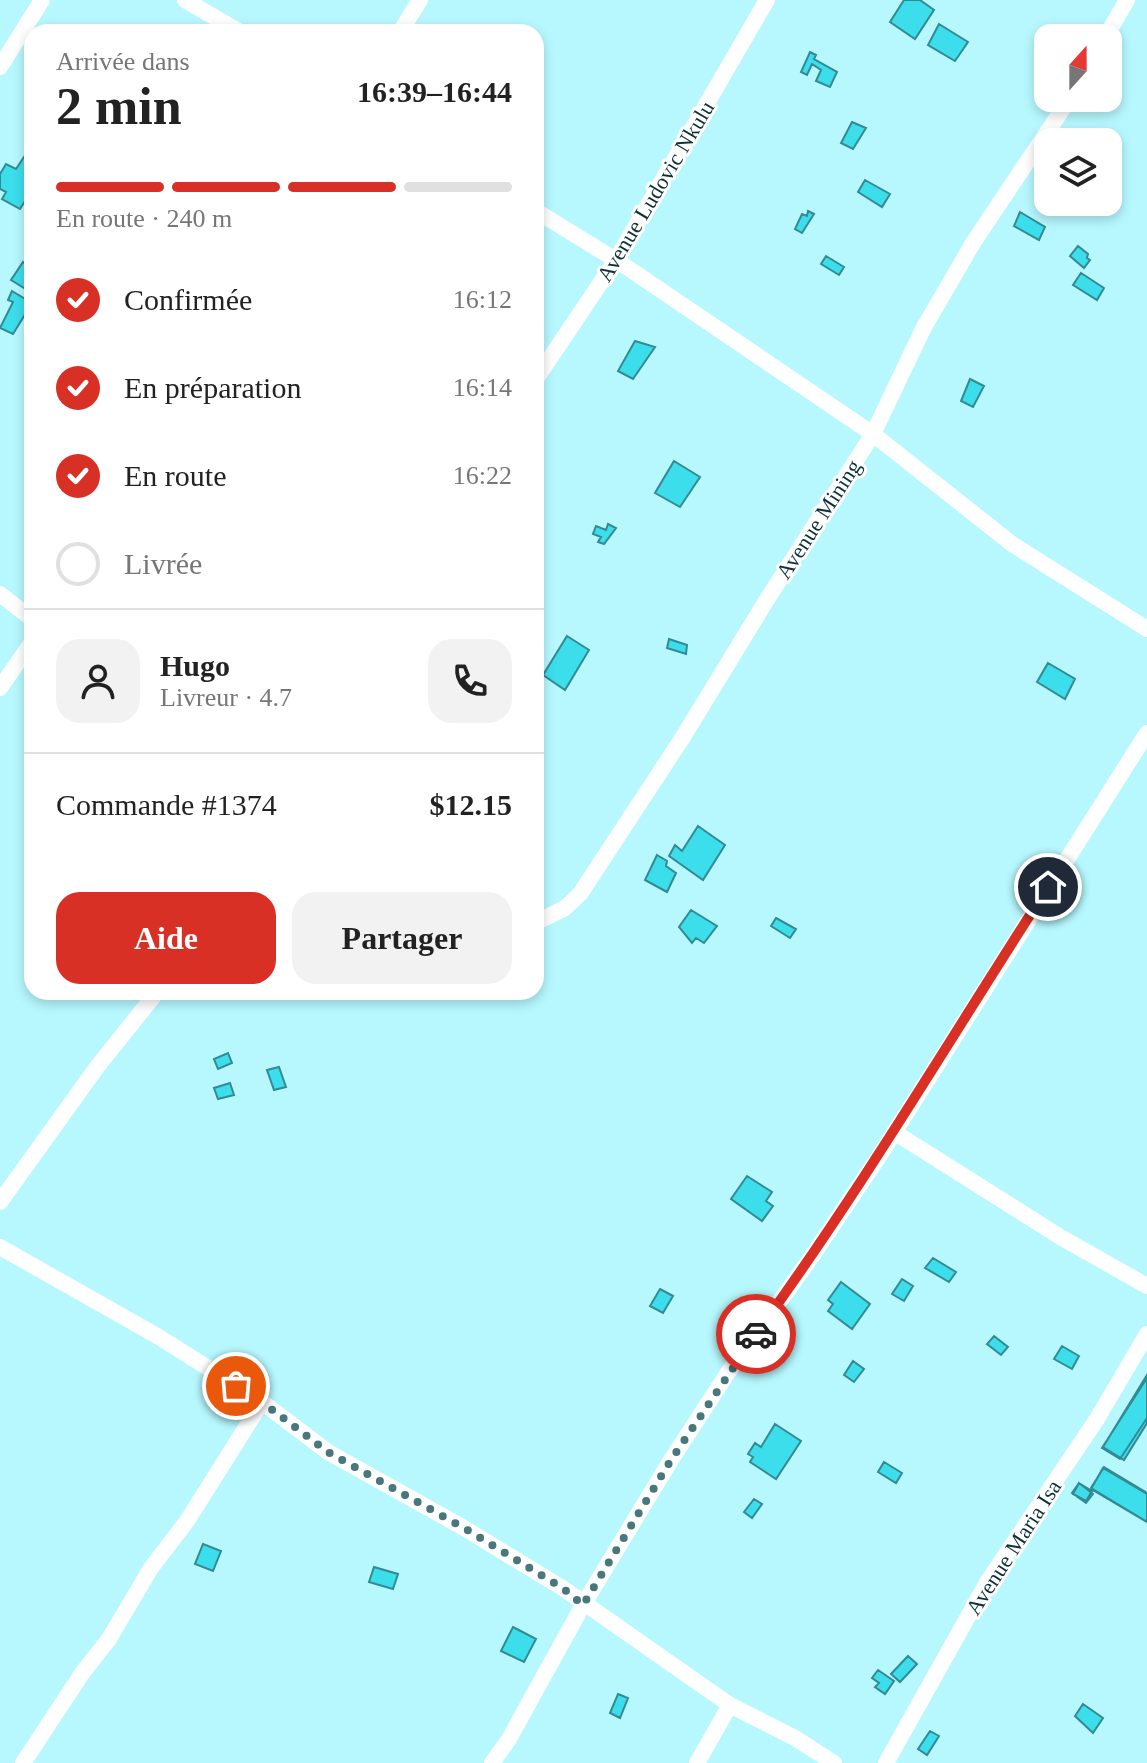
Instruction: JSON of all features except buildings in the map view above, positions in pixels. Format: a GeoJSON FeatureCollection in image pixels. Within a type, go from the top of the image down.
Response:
{"type":"FeatureCollection","features":[{"type":"Feature","properties":{"kind":"street"},"geometry":{"type":"LineString","coordinates":[[27,24],[42,0]]}},
{"type":"Feature","properties":{"kind":"street"},"geometry":{"type":"LineString","coordinates":[[185,0],[226,24]]}},
{"type":"Feature","properties":{"kind":"street"},"geometry":{"type":"LineString","coordinates":[[405,24],[420,0]]}},
{"type":"Feature","properties":{"kind":"street","name":"Avenue Ludovic Nkulu"},"geometry":{"type":"LineString","coordinates":[[544,367],[616,260],[767,0]]}},
{"type":"Feature","properties":{"kind":"street"},"geometry":{"type":"LineString","coordinates":[[1113,24],[1127,0]]}},
{"type":"Feature","properties":{"kind":"street"},"geometry":{"type":"LineString","coordinates":[[0,67],[24,29]]}},
{"type":"Feature","properties":{"kind":"street","name":"Avenue Mining"},"geometry":{"type":"LineString","coordinates":[[544,916],[565,908],[580,894],[683,737],[873,434],[923,329],[965,255],[1061,112]]}},
{"type":"Feature","properties":{"kind":"street"},"geometry":{"type":"LineString","coordinates":[[544,216],[616,260],[873,434],[1012,544],[1147,629]]}},
{"type":"Feature","properties":{"kind":"street"},"geometry":{"type":"LineString","coordinates":[[0,594],[24,613]]}},
{"type":"Feature","properties":{"kind":"street"},"geometry":{"type":"LineString","coordinates":[[0,688],[24,654]]}},
{"type":"Feature","properties":{"kind":"street"},"geometry":{"type":"LineString","coordinates":[[492,1763],[509,1739],[583,1605],[727,1374],[808,1262],[894,1132],[1147,733]]}},
{"type":"Feature","properties":{"kind":"street"},"geometry":{"type":"LineString","coordinates":[[0,1202],[97,1067],[151,1000]]}},
{"type":"Feature","properties":{"kind":"street"},"geometry":{"type":"LineString","coordinates":[[894,1132],[1062,1238],[1147,1286]]}},
{"type":"Feature","properties":{"kind":"street"},"geometry":{"type":"LineString","coordinates":[[0,1247],[106,1306],[262,1402],[328,1452],[464,1528],[564,1589],[730,1705],[795,1738],[834,1763]]}},
{"type":"Feature","properties":{"kind":"street","name":"Avenue Maria Isa"},"geometry":{"type":"LineString","coordinates":[[886,1763],[988,1581],[1097,1419],[1147,1334]]}},
{"type":"Feature","properties":{"kind":"street"},"geometry":{"type":"LineString","coordinates":[[23,1763],[83,1672],[109,1639],[151,1568],[187,1521],[262,1402]]}},
{"type":"Feature","properties":{"kind":"street"},"geometry":{"type":"LineString","coordinates":[[697,1763],[730,1705]]}},
{"type":"Feature","properties":{"kind":"way so far"},"geometry":{"type":"LineString","coordinates":[[236,1386],[328,1452],[464,1528],[564,1589],[583,1605],[671,1460],[756,1334]]}},
{"type":"Feature","properties":{"kind":"route"},"geometry":{"type":"LineString","coordinates":[[756,1334],[880,1155],[1048,887]]}}]}
